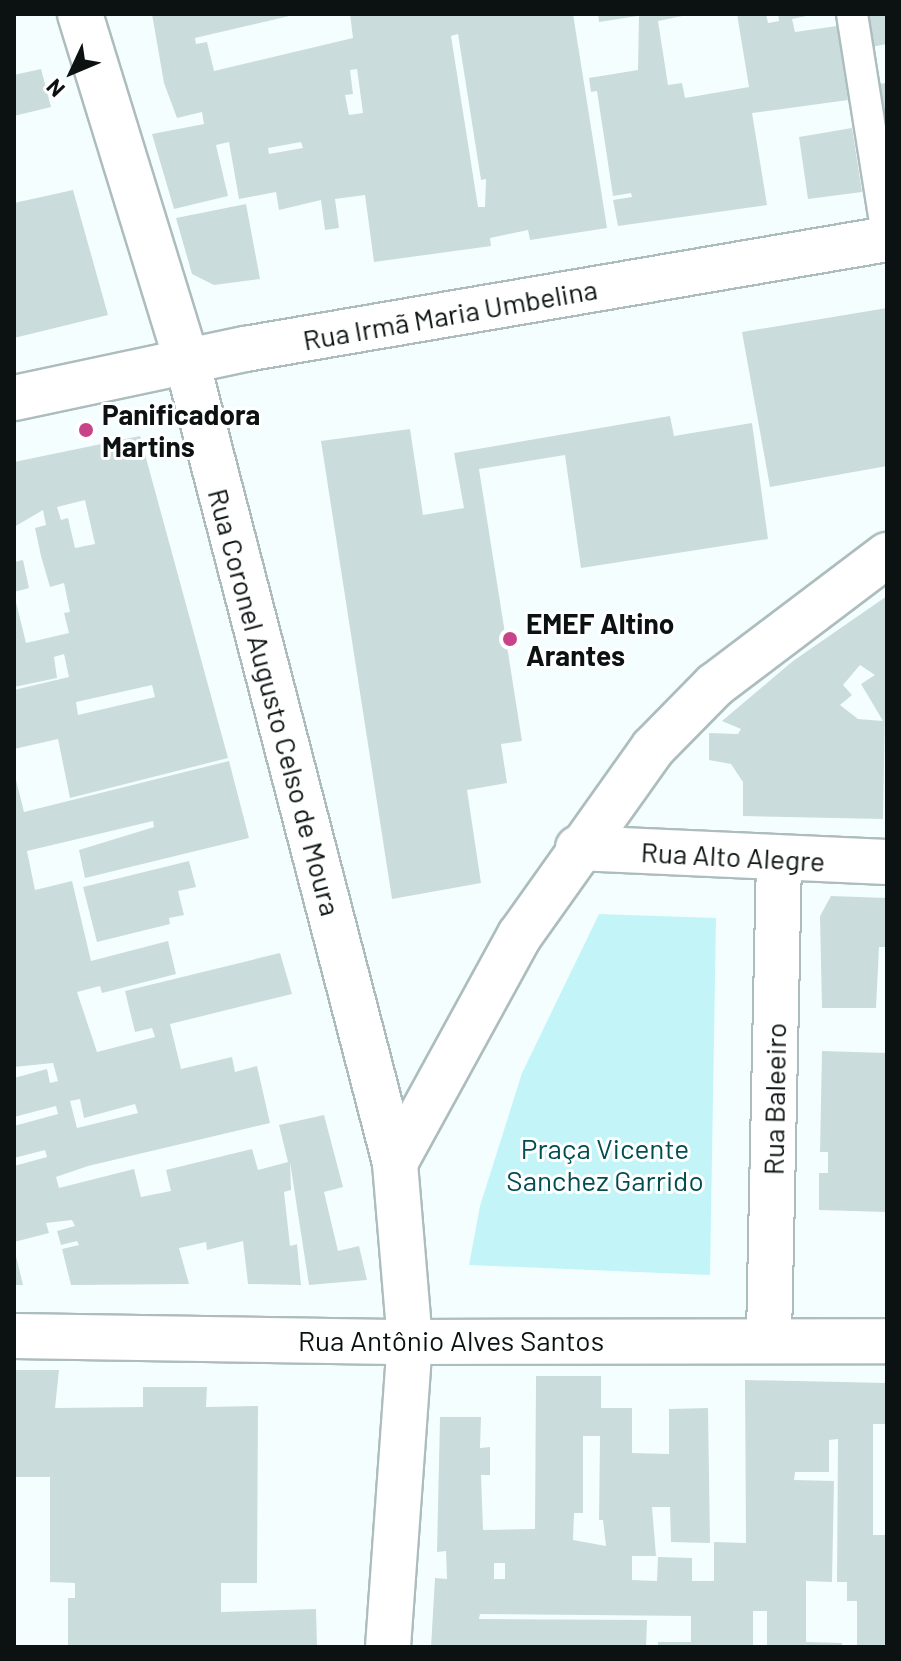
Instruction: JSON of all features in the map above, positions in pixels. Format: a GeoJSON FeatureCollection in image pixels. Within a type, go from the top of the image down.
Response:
{"type":"FeatureCollection","features":[{"type":"Feature","properties":{"kind":"street","name":"Rua Coronel Augusto Celso de Moura"},"geometry":{"type":"LineString","coordinates":[[80,14],[187,362],[395,1163],[410,1342],[388,1647]]}},
{"type":"Feature","properties":{"kind":"street","name":"Rua Irmã Maria Umbelina"},"geometry":{"type":"LineString","coordinates":[[14,398],[187,362],[887,236]]}},
{"type":"Feature","properties":{"kind":"street"},"geometry":{"type":"LineString","coordinates":[[395,1163],[520,935],[578,848],[653,748],[715,685],[887,555]]}},
{"type":"Feature","properties":{"kind":"street","name":"Rua Alto Alegre"},"geometry":{"type":"LineString","coordinates":[[578,848],[779,860],[887,862]]}},
{"type":"Feature","properties":{"kind":"street","name":"Rua Baleeiro"},"geometry":{"type":"LineString","coordinates":[[769,1337],[779,860]]}},
{"type":"Feature","properties":{"kind":"street","name":"Rua Antônio Alves Santos"},"geometry":{"type":"LineString","coordinates":[[14,1336],[410,1342],[769,1337],[887,1341]]}},
{"type":"Feature","properties":{"kind":"lane"},"geometry":{"type":"LineString","coordinates":[[852,14],[887,236]]}},
{"type":"Feature","properties":{"kind":"green space","name":"Praça Vicente Sanchez Garrido"},"geometry":{"type":"Polygon","coordinates":[[[599,914],[716,918],[710,1275],[469,1265],[480,1206],[522,1073],[599,914]]]}},
{"type":"Feature","properties":{"kind":"building"},"geometry":{"type":"Polygon","coordinates":[[[152,14],[298,14],[195,38],[196,44],[207,42],[214,71],[353,38],[350,14],[573,14],[607,228],[530,240],[528,230],[490,238],[491,246],[374,262],[365,195],[335,199],[339,228],[325,230],[321,200],[279,210],[276,192],[239,199],[229,142],[216,145],[228,196],[174,209],[152,134],[204,124],[202,112],[177,118],[164,83],[152,14]],[[458,34],[451,36],[478,207],[485,207],[486,179],[481,180],[458,34]],[[357,69],[350,70],[353,94],[345,95],[349,115],[363,113],[357,69]],[[301,142],[268,148],[269,154],[303,148],[301,142]]]}},
{"type":"Feature","properties":{"kind":"building"},"geometry":{"type":"Polygon","coordinates":[[[598,14],[638,14],[638,16],[599,22],[598,14]]]}},
{"type":"Feature","properties":{"kind":"building"},"geometry":{"type":"Polygon","coordinates":[[[639,14],[692,14],[658,21],[668,85],[682,83],[685,98],[749,87],[737,14],[766,14],[768,23],[779,21],[778,14],[816,14],[792,19],[795,32],[837,26],[848,100],[752,113],[767,205],[618,226],[613,200],[632,197],[631,193],[613,196],[597,91],[591,92],[589,78],[638,70],[639,14]]]}},
{"type":"Feature","properties":{"kind":"building"},"geometry":{"type":"Polygon","coordinates":[[[866,14],[887,14],[887,44],[871,47],[866,14]]]}},
{"type":"Feature","properties":{"kind":"building"},"geometry":{"type":"Polygon","coordinates":[[[41,69],[51,107],[14,116],[14,75],[41,69]]]}},
{"type":"Feature","properties":{"kind":"building"},"geometry":{"type":"Polygon","coordinates":[[[887,83],[887,137],[885,137],[877,84],[887,83]]]}},
{"type":"Feature","properties":{"kind":"building"},"geometry":{"type":"Polygon","coordinates":[[[852,128],[862,192],[808,199],[799,137],[852,128]]]}},
{"type":"Feature","properties":{"kind":"building"},"geometry":{"type":"Polygon","coordinates":[[[73,190],[108,315],[14,338],[14,203],[73,190]]]}},
{"type":"Feature","properties":{"kind":"building"},"geometry":{"type":"Polygon","coordinates":[[[246,204],[260,279],[214,285],[192,274],[176,218],[246,204]]]}},
{"type":"Feature","properties":{"kind":"building"},"geometry":{"type":"Polygon","coordinates":[[[887,308],[887,466],[770,487],[742,332],[887,308]]]}},
{"type":"Feature","properties":{"kind":"building"},"geometry":{"type":"Polygon","coordinates":[[[670,416],[674,436],[752,423],[768,539],[581,568],[565,455],[479,469],[522,741],[501,744],[507,783],[467,790],[481,883],[392,899],[321,441],[410,429],[423,515],[464,508],[454,453],[670,416]]]}},
{"type":"Feature","properties":{"kind":"building"},"geometry":{"type":"Polygon","coordinates":[[[140,436],[228,758],[70,798],[58,739],[14,749],[14,690],[69,677],[64,654],[54,657],[57,678],[14,687],[14,594],[26,643],[69,633],[64,613],[70,612],[64,583],[50,587],[41,556],[35,528],[46,525],[43,510],[14,527],[14,462],[140,436]],[[85,500],[57,507],[61,520],[68,518],[75,548],[95,544],[85,500]],[[152,685],[76,702],[78,715],[155,697],[152,685]]]}},
{"type":"Feature","properties":{"kind":"building"},"geometry":{"type":"Polygon","coordinates":[[[23,560],[29,588],[14,592],[14,562],[23,560]]]}},
{"type":"Feature","properties":{"kind":"building"},"geometry":{"type":"Polygon","coordinates":[[[887,596],[883,819],[743,816],[743,782],[731,764],[709,760],[709,733],[738,734],[741,729],[722,721],[793,661],[887,596]],[[860,665],[843,685],[852,695],[840,705],[858,719],[883,721],[861,684],[875,675],[860,665]]]}},
{"type":"Feature","properties":{"kind":"building"},"geometry":{"type":"Polygon","coordinates":[[[229,761],[249,838],[85,878],[79,850],[154,827],[153,821],[27,851],[35,890],[72,881],[91,961],[168,941],[176,974],[102,993],[100,986],[77,992],[97,1052],[155,1037],[152,1028],[135,1032],[125,991],[280,953],[292,994],[170,1024],[181,1069],[232,1057],[235,1072],[257,1066],[270,1123],[88,1166],[56,1177],[59,1188],[134,1169],[141,1197],[171,1191],[166,1170],[252,1149],[258,1170],[288,1162],[279,1125],[324,1115],[343,1187],[324,1192],[338,1251],[359,1246],[367,1280],[309,1285],[290,1162],[291,1190],[284,1192],[290,1246],[297,1244],[301,1285],[248,1284],[243,1241],[207,1250],[206,1242],[179,1248],[189,1284],[71,1285],[62,1249],[79,1245],[77,1241],[61,1245],[57,1231],[75,1226],[72,1220],[46,1223],[49,1233],[14,1242],[14,1166],[47,1157],[45,1150],[14,1158],[14,1126],[58,1114],[56,1106],[14,1117],[14,1078],[47,1069],[50,1083],[58,1081],[53,1063],[14,1067],[14,772],[24,812],[229,761]],[[80,1099],[70,1101],[77,1128],[138,1113],[135,1104],[84,1118],[80,1099]]]}},
{"type":"Feature","properties":{"kind":"building"},"geometry":{"type":"Polygon","coordinates":[[[189,861],[196,887],[178,891],[184,915],[169,918],[170,924],[97,942],[83,887],[189,861]]]}},
{"type":"Feature","properties":{"kind":"building"},"geometry":{"type":"Polygon","coordinates":[[[831,896],[887,898],[887,947],[879,947],[876,1008],[822,1008],[820,916],[831,896]]]}},
{"type":"Feature","properties":{"kind":"building"},"geometry":{"type":"Polygon","coordinates":[[[822,1051],[887,1053],[887,1212],[819,1210],[819,1173],[828,1173],[828,1152],[820,1152],[822,1051]]]}},
{"type":"Feature","properties":{"kind":"building"},"geometry":{"type":"Polygon","coordinates":[[[15,1252],[23,1285],[14,1285],[15,1252]]]}},
{"type":"Feature","properties":{"kind":"building"},"geometry":{"type":"Polygon","coordinates":[[[14,1370],[59,1370],[55,1408],[143,1407],[143,1387],[207,1387],[206,1407],[258,1406],[257,1583],[221,1583],[221,1612],[316,1609],[317,1647],[68,1647],[68,1598],[75,1598],[75,1583],[50,1582],[50,1477],[14,1477],[14,1370]]]}},
{"type":"Feature","properties":{"kind":"building"},"geometry":{"type":"Polygon","coordinates":[[[536,1376],[601,1376],[601,1408],[632,1408],[632,1453],[669,1454],[669,1409],[708,1408],[710,1543],[671,1542],[670,1507],[652,1507],[656,1556],[632,1556],[632,1580],[657,1581],[658,1557],[692,1558],[692,1581],[714,1581],[714,1542],[746,1543],[745,1380],[887,1383],[887,1424],[873,1424],[873,1535],[887,1535],[887,1647],[857,1647],[857,1601],[847,1601],[847,1582],[837,1582],[838,1439],[829,1440],[829,1472],[795,1472],[794,1480],[834,1481],[832,1582],[806,1581],[806,1642],[842,1643],[842,1647],[767,1647],[767,1611],[753,1611],[753,1647],[658,1647],[658,1642],[691,1642],[691,1616],[480,1614],[479,1619],[647,1620],[646,1647],[431,1647],[435,1578],[447,1579],[446,1551],[437,1552],[440,1417],[481,1417],[480,1448],[490,1447],[490,1475],[481,1475],[483,1530],[535,1529],[536,1376]],[[583,1436],[583,1513],[574,1513],[573,1540],[606,1546],[603,1520],[599,1520],[600,1436],[583,1436]],[[494,1563],[494,1579],[505,1579],[505,1563],[494,1563]]]}},
{"type":"Feature","properties":{"kind":"place","name":"Panificadora Martins"},"geometry":{"type":"Point","coordinates":[86,430]}},
{"type":"Feature","properties":{"kind":"place","name":"EMEF Altino Arantes"},"geometry":{"type":"Point","coordinates":[510,639]}}]}
